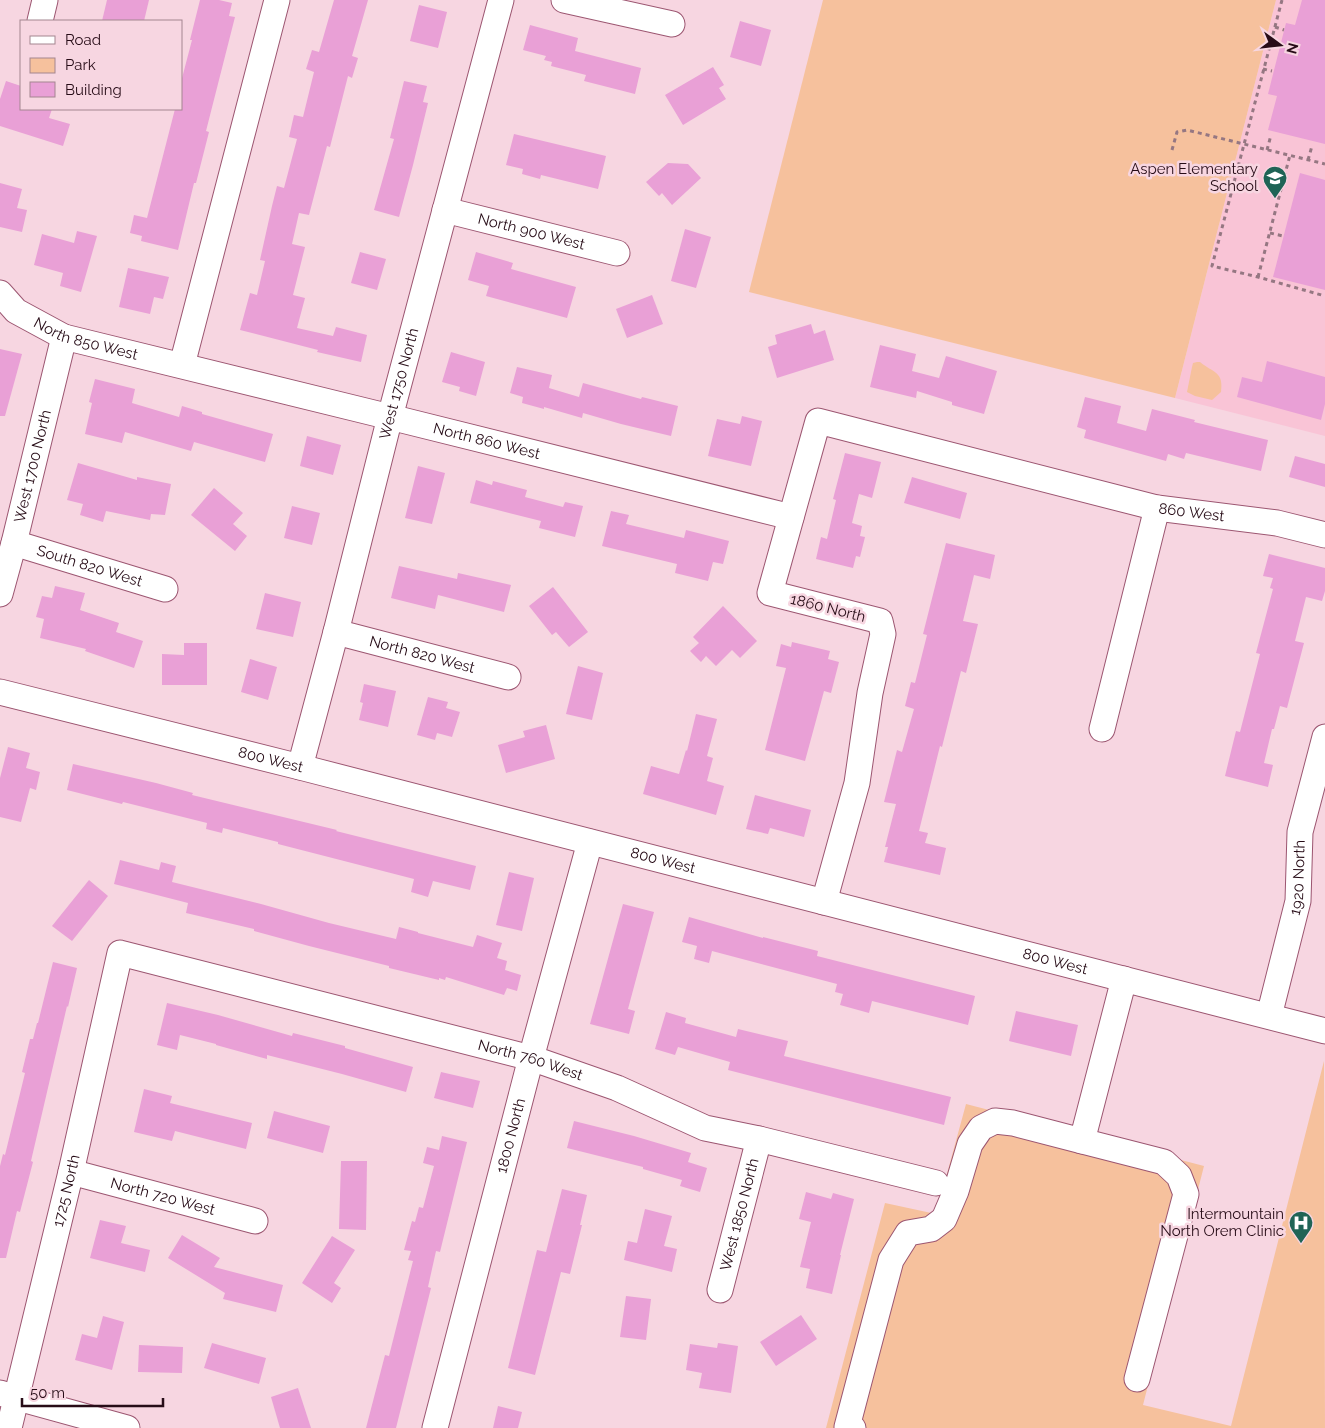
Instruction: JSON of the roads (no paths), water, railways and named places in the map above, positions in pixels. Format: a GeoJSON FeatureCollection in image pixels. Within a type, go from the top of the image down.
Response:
{"type":"FeatureCollection","features":[{"type":"Feature","properties":{"kind":"street"},"geometry":{"type":"LineString","coordinates":[[40,20],[45,0]]}},
{"type":"Feature","properties":{"kind":"street"},"geometry":{"type":"LineString","coordinates":[[182,365],[276,0]]}},
{"type":"Feature","properties":{"kind":"street","name":"West 1750 North"},"geometry":{"type":"LineString","coordinates":[[300,767],[390,417],[501,0]]}},
{"type":"Feature","properties":{"kind":"street"},"geometry":{"type":"LineString","coordinates":[[564,0],[672,24]]}},
{"type":"Feature","properties":{"kind":"street","name":"North 900 West"},"geometry":{"type":"LineString","coordinates":[[445,210],[617,252]]}},
{"type":"Feature","properties":{"kind":"street","name":"North 850 West"},"geometry":{"type":"LineString","coordinates":[[0,293],[16,311],[64,337],[182,365]]}},
{"type":"Feature","properties":{"kind":"street","name":"West 1700 North"},"geometry":{"type":"LineString","coordinates":[[0,594],[64,337]]}},
{"type":"Feature","properties":{"kind":"street","name":"North 860 West"},"geometry":{"type":"LineString","coordinates":[[182,365],[791,517]]}},
{"type":"Feature","properties":{"kind":"street","name":"1860 North"},"geometry":{"type":"LineString","coordinates":[[824,902],[857,783],[870,693],[883,634],[880,621],[770,594],[818,421],[918,446]]}},
{"type":"Feature","properties":{"kind":"street","name":"860 West"},"geometry":{"type":"LineString","coordinates":[[918,446],[1157,508],[1277,523],[1325,535]]}},
{"type":"Feature","properties":{"kind":"street"},"geometry":{"type":"LineString","coordinates":[[1102,729],[1157,508]]}},
{"type":"Feature","properties":{"kind":"street","name":"South 820 West"},"geometry":{"type":"LineString","coordinates":[[14,543],[165,589]]}},
{"type":"Feature","properties":{"kind":"street","name":"North 820 West"},"geometry":{"type":"LineString","coordinates":[[336,632],[508,677]]}},
{"type":"Feature","properties":{"kind":"street","name":"800 West"},"geometry":{"type":"LineString","coordinates":[[0,692],[300,767],[1325,1031]]}},
{"type":"Feature","properties":{"kind":"street","name":"1920 North"},"geometry":{"type":"LineString","coordinates":[[1269,1016],[1298,901],[1300,832],[1325,737]]}},
{"type":"Feature","properties":{"kind":"street","name":"1800 North"},"geometry":{"type":"LineString","coordinates":[[434,1428],[590,842]]}},
{"type":"Feature","properties":{"kind":"street","name":"North 760 West"},"geometry":{"type":"LineString","coordinates":[[120,953],[531,1058],[617,1088],[705,1128],[759,1139],[936,1183]]}},
{"type":"Feature","properties":{"kind":"street","name":"1725 North"},"geometry":{"type":"LineString","coordinates":[[9,1428],[9,1395],[71,1172],[120,953]]}},
{"type":"Feature","properties":{"kind":"street"},"geometry":{"type":"LineString","coordinates":[[1082,1141],[1124,979]]}},
{"type":"Feature","properties":{"kind":"street"},"geometry":{"type":"LineString","coordinates":[[853,1428],[847,1426],[891,1260],[908,1233],[931,1230],[944,1218],[956,1191],[970,1144],[981,1128],[995,1121],[1013,1123],[1164,1162],[1179,1176],[1186,1194],[1137,1379]]}},
{"type":"Feature","properties":{"kind":"street","name":"West 1850 North"},"geometry":{"type":"LineString","coordinates":[[720,1290],[759,1139]]}},
{"type":"Feature","properties":{"kind":"street","name":"North 720 West"},"geometry":{"type":"LineString","coordinates":[[71,1172],[255,1221]]}},
{"type":"Feature","properties":{"kind":"street"},"geometry":{"type":"LineString","coordinates":[[9,1395],[127,1428]]}},
{"type":"Feature","properties":{"kind":"place","name":"Aspen Elementary School"},"geometry":{"type":"Point","coordinates":[1275,199]}},
{"type":"Feature","properties":{"kind":"place","name":"Intermountain North Orem Clinic"},"geometry":{"type":"Point","coordinates":[1301,1244]}}]}
